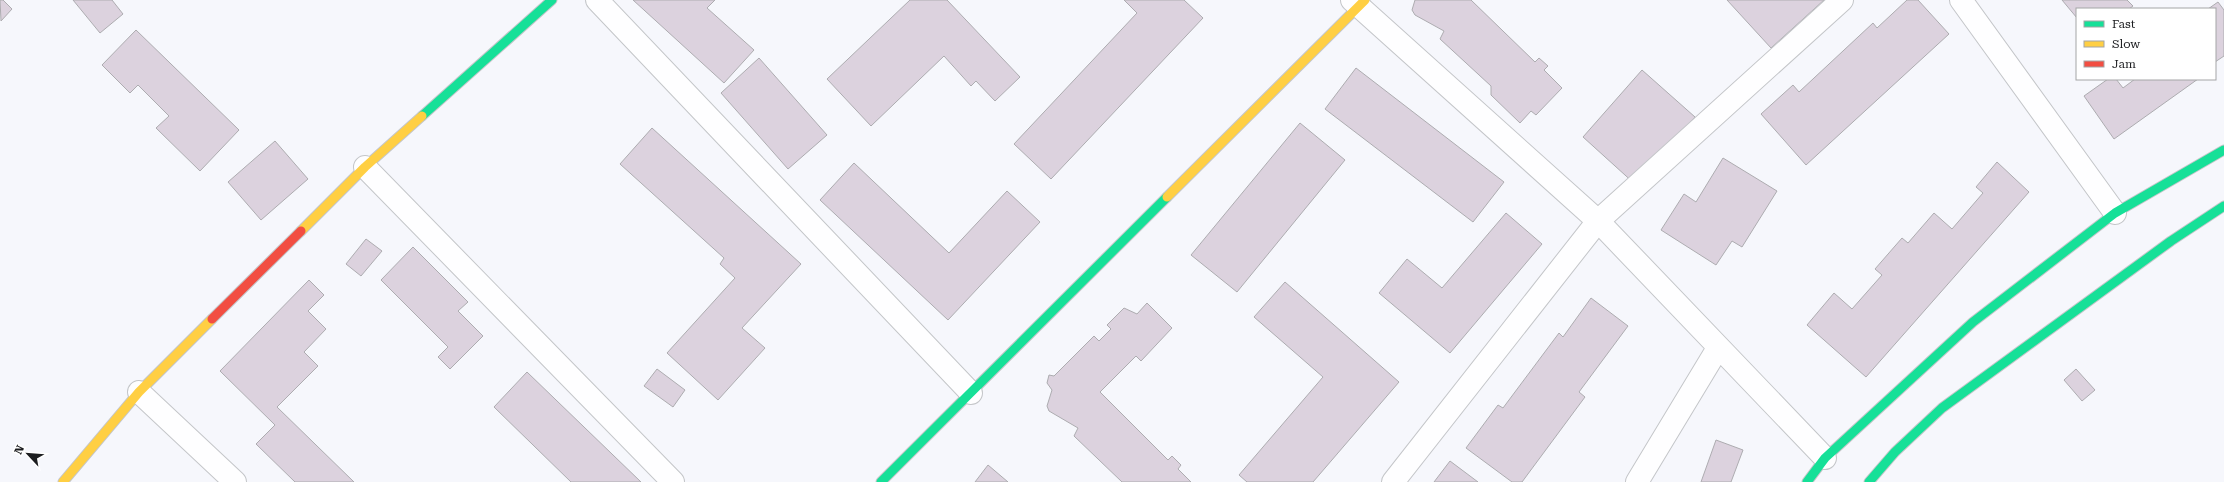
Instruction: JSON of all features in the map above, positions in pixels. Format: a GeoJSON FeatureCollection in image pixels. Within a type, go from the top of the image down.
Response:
{"type":"FeatureCollection","features":[{"type":"Feature","properties":{"kind":"street"},"geometry":{"type":"LineString","coordinates":[[63,482],[140,392],[365,167],[552,0]]}},
{"type":"Feature","properties":{"kind":"street"},"geometry":{"type":"LineString","coordinates":[[597,0],[971,393]]}},
{"type":"Feature","properties":{"kind":"street"},"geometry":{"type":"LineString","coordinates":[[1393,482],[1598,222],[1842,0]]}},
{"type":"Feature","properties":{"kind":"street"},"geometry":{"type":"LineString","coordinates":[[1961,0],[2115,214]]}},
{"type":"Feature","properties":{"kind":"street"},"geometry":{"type":"LineString","coordinates":[[881,482],[1358,2],[1598,222],[1825,458]]}},
{"type":"Feature","properties":{"kind":"street"},"geometry":{"type":"LineString","coordinates":[[1807,482],[1825,458],[1973,322],[2115,214],[2224,150]]}},
{"type":"Feature","properties":{"kind":"street"},"geometry":{"type":"LineString","coordinates":[[365,167],[673,482]]}},
{"type":"Feature","properties":{"kind":"street"},"geometry":{"type":"LineString","coordinates":[[1869,482],[1895,452],[1942,408],[2171,241],[2224,206]]}},
{"type":"Feature","properties":{"kind":"street"},"geometry":{"type":"LineString","coordinates":[[1636,482],[1718,348]]}},
{"type":"Feature","properties":{"kind":"street"},"geometry":{"type":"LineString","coordinates":[[140,392],[235,482]]}},
{"type":"Feature","properties":{"kind":"building"},"geometry":{"type":"Polygon","coordinates":[[[0,0],[3,0],[12,9],[1,21],[0,0]]]}},
{"type":"Feature","properties":{"kind":"building"},"geometry":{"type":"Polygon","coordinates":[[[73,0],[112,0],[123,14],[100,33],[73,0]]]}},
{"type":"Feature","properties":{"kind":"building"},"geometry":{"type":"Polygon","coordinates":[[[633,0],[715,0],[707,8],[754,50],[724,83],[633,0]]]}},
{"type":"Feature","properties":{"kind":"building"},"geometry":{"type":"Polygon","coordinates":[[[910,0],[947,0],[1020,77],[995,101],[976,81],[971,86],[944,56],[871,126],[827,79],[910,0]]]}},
{"type":"Feature","properties":{"kind":"building"},"geometry":{"type":"Polygon","coordinates":[[[1124,0],[1184,0],[1203,18],[1051,179],[1014,144],[1137,13],[1124,0]]]}},
{"type":"Feature","properties":{"kind":"building"},"geometry":{"type":"Polygon","coordinates":[[[1415,0],[1471,0],[1535,62],[1539,58],[1548,66],[1544,70],[1562,88],[1536,115],[1531,111],[1520,123],[1491,95],[1491,86],[1440,39],[1444,31],[1415,15],[1412,10],[1415,0]]]}},
{"type":"Feature","properties":{"kind":"building"},"geometry":{"type":"Polygon","coordinates":[[[1727,0],[1824,0],[1771,48],[1727,0]]]}},
{"type":"Feature","properties":{"kind":"building"},"geometry":{"type":"Polygon","coordinates":[[[1907,0],[1918,0],[1949,34],[1806,165],[1761,114],[1793,85],[1799,92],[1873,23],[1877,28],[1907,0]]]}},
{"type":"Feature","properties":{"kind":"building"},"geometry":{"type":"Polygon","coordinates":[[[2062,0],[2127,0],[2133,6],[2130,8],[2076,8],[2076,17],[2062,0]]]}},
{"type":"Feature","properties":{"kind":"building"},"geometry":{"type":"Polygon","coordinates":[[[2218,2],[2224,10],[2224,56],[2216,61],[2216,8],[2209,8],[2218,2]]]}},
{"type":"Feature","properties":{"kind":"building"},"geometry":{"type":"Polygon","coordinates":[[[136,30],[239,130],[200,171],[156,128],[169,116],[138,85],[130,93],[102,65],[136,30]]]}},
{"type":"Feature","properties":{"kind":"building"},"geometry":{"type":"Polygon","coordinates":[[[759,58],[827,135],[788,169],[721,93],[759,58]]]}},
{"type":"Feature","properties":{"kind":"building"},"geometry":{"type":"Polygon","coordinates":[[[1356,68],[1504,182],[1473,222],[1325,109],[1356,68]]]}},
{"type":"Feature","properties":{"kind":"building"},"geometry":{"type":"Polygon","coordinates":[[[1642,70],[1695,117],[1636,185],[1583,137],[1642,70]]]}},
{"type":"Feature","properties":{"kind":"building"},"geometry":{"type":"Polygon","coordinates":[[[2107,80],[2117,80],[2123,88],[2134,80],[2197,80],[2114,139],[2084,96],[2107,80]]]}},
{"type":"Feature","properties":{"kind":"building"},"geometry":{"type":"Polygon","coordinates":[[[1300,123],[1345,160],[1237,292],[1191,255],[1300,123]]]}},
{"type":"Feature","properties":{"kind":"building"},"geometry":{"type":"Polygon","coordinates":[[[652,128],[801,264],[742,328],[765,348],[718,400],[667,353],[735,278],[720,264],[724,258],[620,164],[652,128]]]}},
{"type":"Feature","properties":{"kind":"building"},"geometry":{"type":"Polygon","coordinates":[[[275,141],[308,179],[261,220],[228,182],[275,141]]]}},
{"type":"Feature","properties":{"kind":"building"},"geometry":{"type":"Polygon","coordinates":[[[1723,158],[1777,191],[1742,247],[1732,241],[1716,265],[1661,230],[1684,194],[1696,202],[1723,158]]]}},
{"type":"Feature","properties":{"kind":"building"},"geometry":{"type":"Polygon","coordinates":[[[1997,162],[2029,192],[1866,377],[1807,325],[1834,293],[1852,309],[1882,275],[1875,269],[1902,238],[1908,243],[1934,213],[1952,229],[1983,193],[1976,187],[1997,162]]]}},
{"type":"Feature","properties":{"kind":"building"},"geometry":{"type":"Polygon","coordinates":[[[854,163],[949,253],[1007,191],[1040,222],[948,320],[820,200],[854,163]]]}},
{"type":"Feature","properties":{"kind":"building"},"geometry":{"type":"Polygon","coordinates":[[[1506,213],[1542,244],[1450,353],[1379,293],[1407,259],[1442,288],[1506,213]]]}},
{"type":"Feature","properties":{"kind":"building"},"geometry":{"type":"Polygon","coordinates":[[[366,239],[382,251],[361,276],[346,264],[366,239]]]}},
{"type":"Feature","properties":{"kind":"building"},"geometry":{"type":"Polygon","coordinates":[[[413,247],[468,302],[458,311],[483,336],[450,369],[438,357],[448,347],[381,280],[413,247]]]}},
{"type":"Feature","properties":{"kind":"building"},"geometry":{"type":"Polygon","coordinates":[[[309,280],[324,295],[308,311],[326,329],[304,352],[318,366],[277,407],[354,482],[295,482],[256,444],[275,425],[220,371],[309,280]]]}},
{"type":"Feature","properties":{"kind":"building"},"geometry":{"type":"Polygon","coordinates":[[[1285,282],[1399,382],[1313,482],[1247,482],[1239,475],[1323,377],[1254,317],[1285,282]]]}},
{"type":"Feature","properties":{"kind":"building"},"geometry":{"type":"Polygon","coordinates":[[[1591,298],[1628,326],[1579,392],[1585,397],[1522,482],[1512,482],[1466,448],[1498,405],[1503,408],[1559,333],[1563,337],[1591,298]]]}},
{"type":"Feature","properties":{"kind":"building"},"geometry":{"type":"Polygon","coordinates":[[[1147,303],[1172,328],[1141,361],[1136,356],[1100,392],[1168,460],[1172,456],[1181,465],[1178,469],[1191,482],[1122,482],[1074,436],[1078,428],[1049,411],[1047,406],[1052,390],[1047,383],[1049,375],[1054,376],[1094,336],[1099,341],[1111,329],[1107,325],[1124,308],[1137,314],[1147,303]]]}},
{"type":"Feature","properties":{"kind":"building"},"geometry":{"type":"Polygon","coordinates":[[[657,369],[685,390],[673,407],[644,386],[657,369]]]}},
{"type":"Feature","properties":{"kind":"building"},"geometry":{"type":"Polygon","coordinates":[[[2076,369],[2095,390],[2082,401],[2064,380],[2076,369]]]}},
{"type":"Feature","properties":{"kind":"building"},"geometry":{"type":"Polygon","coordinates":[[[527,372],[641,482],[571,482],[494,407],[527,372]]]}},
{"type":"Feature","properties":{"kind":"building"},"geometry":{"type":"Polygon","coordinates":[[[1716,440],[1743,450],[1731,482],[1701,482],[1716,440]]]}},
{"type":"Feature","properties":{"kind":"building"},"geometry":{"type":"Polygon","coordinates":[[[1450,461],[1478,482],[1434,482],[1450,461]]]}},
{"type":"Feature","properties":{"kind":"building"},"geometry":{"type":"Polygon","coordinates":[[[988,465],[1008,482],[975,482],[988,465]]]}},
{"type":"Feature","properties":{"kind":"traffic: fast"},"geometry":{"type":"LineString","coordinates":[[422,116],[552,0]]}},
{"type":"Feature","properties":{"kind":"traffic: fast"},"geometry":{"type":"LineString","coordinates":[[1807,482],[1825,458],[1973,322],[2115,213],[2224,150]]}},
{"type":"Feature","properties":{"kind":"traffic: fast"},"geometry":{"type":"LineString","coordinates":[[881,482],[1167,197]]}},
{"type":"Feature","properties":{"kind":"traffic: fast"},"geometry":{"type":"LineString","coordinates":[[1869,482],[1895,452],[1942,408],[2171,241],[2224,206]]}},
{"type":"Feature","properties":{"kind":"traffic: slow"},"geometry":{"type":"LineString","coordinates":[[1167,197],[1365,0]]}},
{"type":"Feature","properties":{"kind":"traffic: slow"},"geometry":{"type":"LineString","coordinates":[[301,231],[365,167],[422,116]]}},
{"type":"Feature","properties":{"kind":"traffic: slow"},"geometry":{"type":"LineString","coordinates":[[63,482],[139,392],[212,319]]}},
{"type":"Feature","properties":{"kind":"traffic: jam"},"geometry":{"type":"LineString","coordinates":[[212,319],[301,231]]}}]}
